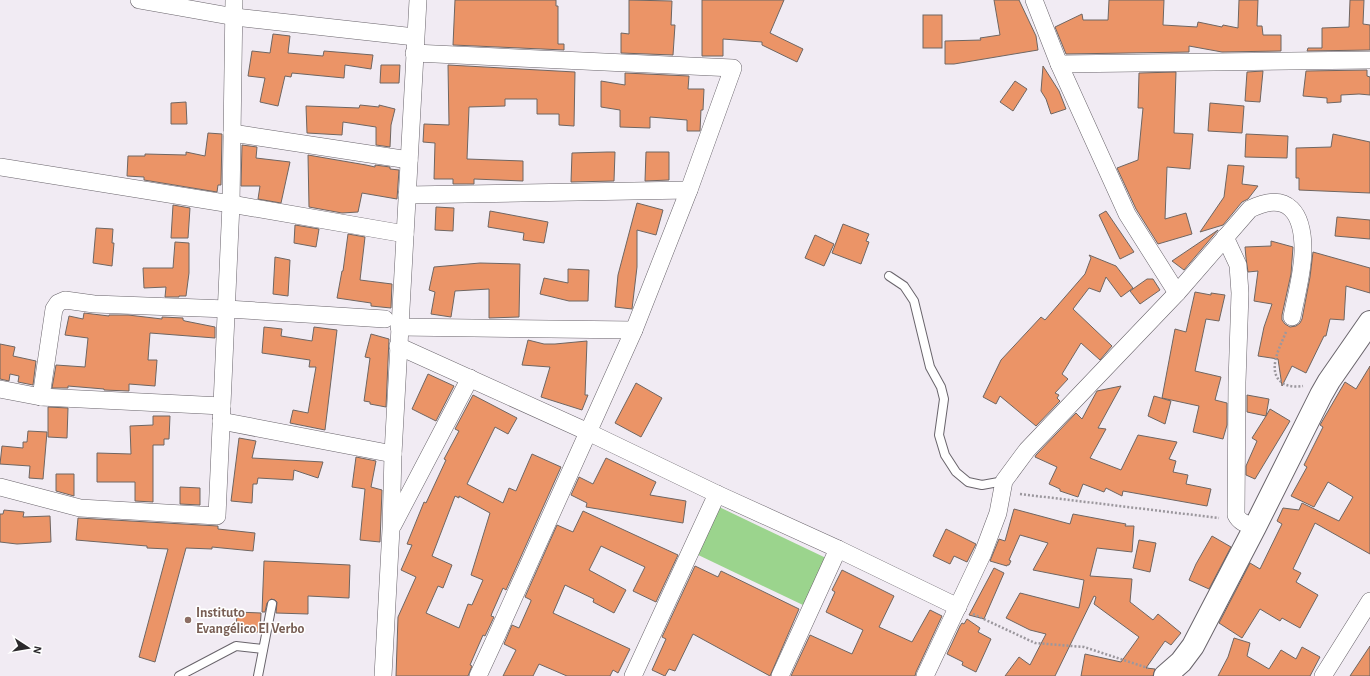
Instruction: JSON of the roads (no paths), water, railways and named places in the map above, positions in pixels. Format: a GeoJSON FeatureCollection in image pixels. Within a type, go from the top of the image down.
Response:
{"type":"FeatureCollection","features":[{"type":"Feature","properties":{"kind":"street"},"geometry":{"type":"LineString","coordinates":[[139,0],[235,17],[415,45],[733,68],[634,330],[478,676]]}},
{"type":"Feature","properties":{"kind":"street"},"geometry":{"type":"LineString","coordinates":[[0,488],[80,508],[217,516],[231,204],[235,17],[234,0]]}},
{"type":"Feature","properties":{"kind":"street"},"geometry":{"type":"LineString","coordinates":[[383,676],[391,529],[392,454],[398,346],[392,323],[404,234],[418,0]]}},
{"type":"Feature","properties":{"kind":"street"},"geometry":{"type":"LineString","coordinates":[[1034,0],[1059,64],[1127,214],[1177,293]]}},
{"type":"Feature","properties":{"kind":"street"},"geometry":{"type":"LineString","coordinates":[[1059,64],[1370,60]]}},
{"type":"Feature","properties":{"kind":"street"},"geometry":{"type":"LineString","coordinates":[[232,133],[409,160]]}},
{"type":"Feature","properties":{"kind":"street"},"geometry":{"type":"LineString","coordinates":[[0,167],[231,204],[404,234]]}},
{"type":"Feature","properties":{"kind":"street"},"geometry":{"type":"LineString","coordinates":[[407,195],[688,190]]}},
{"type":"Feature","properties":{"kind":"street"},"geometry":{"type":"LineString","coordinates":[[925,676],[983,553],[998,513],[1004,486],[1027,450],[1177,293],[1250,209],[1259,204],[1280,202],[1293,210],[1301,228],[1303,251],[1292,317]]}},
{"type":"Feature","properties":{"kind":"street"},"geometry":{"type":"LineString","coordinates":[[1225,237],[1238,265],[1240,292],[1237,382],[1236,509],[1247,523]]}},
{"type":"Feature","properties":{"kind":"street"},"geometry":{"type":"LineString","coordinates":[[41,396],[54,309],[58,303],[65,300],[94,304],[227,309],[392,323],[634,330]]}},
{"type":"Feature","properties":{"kind":"street"},"geometry":{"type":"LineString","coordinates":[[1166,675],[1181,662],[1193,646],[1247,523],[1329,381],[1370,322]]}},
{"type":"Feature","properties":{"kind":"street"},"geometry":{"type":"LineString","coordinates":[[398,346],[588,432],[958,607]]}},
{"type":"Feature","properties":{"kind":"street"},"geometry":{"type":"LineString","coordinates":[[391,529],[470,378]]}},
{"type":"Feature","properties":{"kind":"street"},"geometry":{"type":"LineString","coordinates":[[0,389],[41,396],[222,413],[392,454]]}},
{"type":"Feature","properties":{"kind":"street"},"geometry":{"type":"LineString","coordinates":[[633,676],[717,494]]}},
{"type":"Feature","properties":{"kind":"street"},"geometry":{"type":"LineString","coordinates":[[780,676],[838,549]]}},
{"type":"Feature","properties":{"kind":"street"},"geometry":{"type":"LineString","coordinates":[[1323,676],[1370,601]]}},
{"type":"Feature","properties":{"kind":"lane"},"geometry":{"type":"LineString","coordinates":[[889,276],[904,286],[914,301],[930,367],[941,387],[944,399],[939,435],[945,456],[956,472],[968,482],[982,485],[1004,486]]}},
{"type":"Feature","properties":{"kind":"lane"},"geometry":{"type":"LineString","coordinates":[[258,676],[272,604]]}},
{"type":"Feature","properties":{"kind":"lane"},"geometry":{"type":"LineString","coordinates":[[179,676],[236,646],[263,649]]}},
{"type":"Feature","properties":{"kind":"place","name":"Instituto Evangélico El Verbo"},"geometry":{"type":"Point","coordinates":[188,620]}}]}
